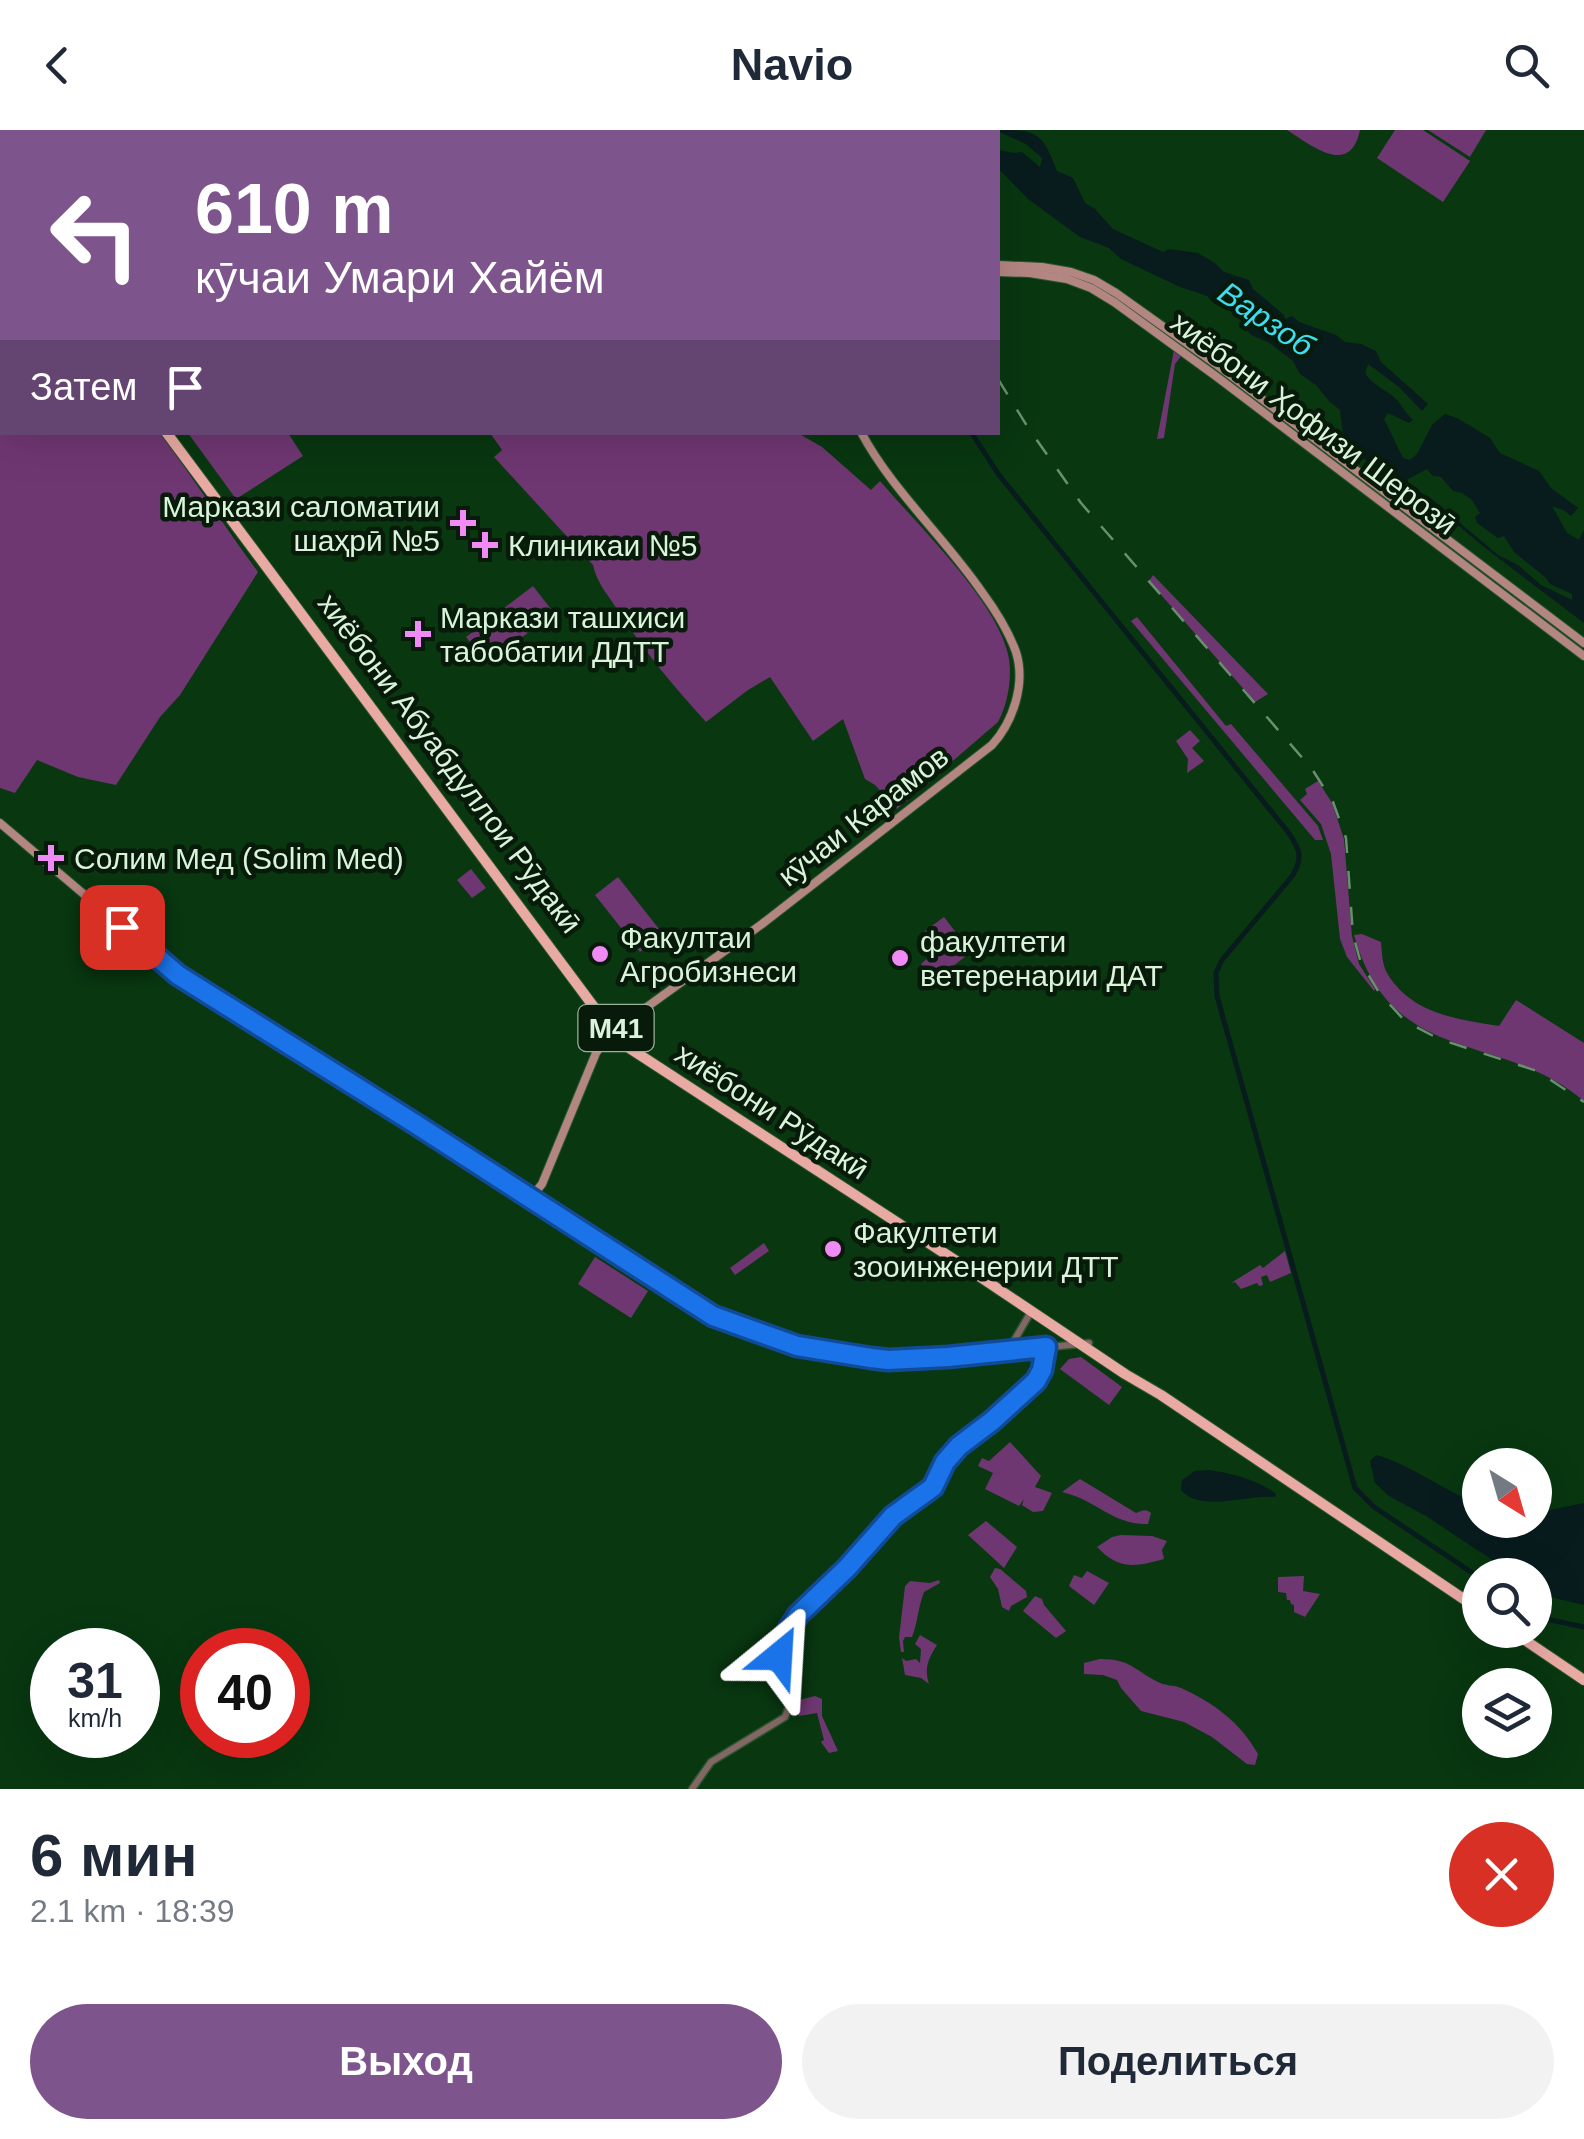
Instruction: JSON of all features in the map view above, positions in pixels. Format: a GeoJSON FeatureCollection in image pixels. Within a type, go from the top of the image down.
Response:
{"type":"FeatureCollection","features":[{"type":"Feature","properties":{"kind":"highway"},"geometry":{"type":"LineString","coordinates":[[168,435],[614,1030]]}},
{"type":"Feature","properties":{"kind":"highway","name":"хиёбони Абуабдуллои Рӯдакӣ"},"geometry":{"type":"LineString","coordinates":[[176,435],[614,1030],[1032,1309]]}},
{"type":"Feature","properties":{"kind":"highway"},"geometry":{"type":"LineString","coordinates":[[1032,1309],[1140,1377],[1462,1598]]}},
{"type":"Feature","properties":{"kind":"highway"},"geometry":{"type":"LineString","coordinates":[[1537,1648],[1584,1680]]}},
{"type":"Feature","properties":{"kind":"main road","name":"хиёбони Ҳофизи Шерозӣ"},"geometry":{"type":"LineString","coordinates":[[1000,268],[1066,279],[1134,311],[1584,643]]}},
{"type":"Feature","properties":{"kind":"main road","name":"хиёбони Ҳофизи Шерозӣ"},"geometry":{"type":"LineString","coordinates":[[1134,311],[1584,656]]}},
{"type":"Feature","properties":{"kind":"main road","name":"кӯчаи Карамов"},"geometry":{"type":"LineString","coordinates":[[532,1198],[542,1184],[596,1052],[614,1030],[762,924],[992,745],[1007,725],[1019,683],[1018,656],[1003,622],[972,577],[873,456],[862,435]]}},
{"type":"Feature","properties":{"kind":"main road"},"geometry":{"type":"LineString","coordinates":[[0,823],[178,975],[532,1198]]}},
{"type":"Feature","properties":{"kind":"street"},"geometry":{"type":"LineString","coordinates":[[532,1198],[713,1316],[797,1346],[888,1360],[1085,1343]]}},
{"type":"Feature","properties":{"kind":"street"},"geometry":{"type":"LineString","coordinates":[[1007,1352],[1032,1309]]}},
{"type":"Feature","properties":{"kind":"street"},"geometry":{"type":"LineString","coordinates":[[692,1789],[710,1762],[789,1712],[780,1647],[798,1615],[893,1516],[933,1487],[945,1462],[959,1446],[1036,1381],[1046,1347]]}},
{"type":"Feature","properties":{"kind":"shaded area"},"geometry":{"type":"Polygon","coordinates":[[[1287,130],[1360,130],[1355,144],[1339,155],[1318,149],[1287,130]]]}},
{"type":"Feature","properties":{"kind":"shaded area"},"geometry":{"type":"Polygon","coordinates":[[[1395,130],[1423,130],[1470,161],[1443,202],[1377,158],[1395,130]]]}},
{"type":"Feature","properties":{"kind":"shaded area"},"geometry":{"type":"Polygon","coordinates":[[[1428,130],[1486,130],[1470,157],[1428,130]]]}},
{"type":"Feature","properties":{"kind":"shaded area"},"geometry":{"type":"Polygon","coordinates":[[[1174,350],[1182,355],[1175,364],[1164,438],[1157,439],[1174,350]]]}},
{"type":"Feature","properties":{"kind":"shaded area"},"geometry":{"type":"Polygon","coordinates":[[[0,435],[161,435],[258,572],[180,695],[160,717],[116,785],[78,777],[37,760],[15,793],[0,788],[0,435]]]}},
{"type":"Feature","properties":{"kind":"shaded area"},"geometry":{"type":"Polygon","coordinates":[[[189,435],[289,435],[303,456],[236,499],[189,435]]]}},
{"type":"Feature","properties":{"kind":"shaded area"},"geometry":{"type":"Polygon","coordinates":[[[491,435],[801,435],[822,447],[871,490],[880,481],[972,587],[1001,633],[1008,654],[1009,689],[998,722],[897,809],[865,779],[843,719],[813,741],[770,677],[706,722],[639,641],[600,584],[593,565],[494,457],[502,450],[491,435]]]}},
{"type":"Feature","properties":{"kind":"shaded area"},"geometry":{"type":"Polygon","coordinates":[[[1153,575],[1268,694],[1255,702],[1149,581],[1153,575]]]}},
{"type":"Feature","properties":{"kind":"shaded area"},"geometry":{"type":"Polygon","coordinates":[[[533,586],[554,613],[487,664],[466,637],[533,586]]]}},
{"type":"Feature","properties":{"kind":"shaded area"},"geometry":{"type":"Polygon","coordinates":[[[1137,617],[1226,726],[1231,724],[1318,826],[1323,840],[1315,840],[1131,621],[1137,617]]]}},
{"type":"Feature","properties":{"kind":"shaded area"},"geometry":{"type":"Polygon","coordinates":[[[1190,730],[1200,741],[1192,748],[1204,761],[1187,773],[1188,759],[1176,741],[1190,730]]]}},
{"type":"Feature","properties":{"kind":"shaded area"},"geometry":{"type":"Polygon","coordinates":[[[1318,781],[1332,803],[1344,839],[1352,936],[1359,964],[1374,991],[1347,957],[1340,939],[1331,854],[1321,824],[1300,800],[1307,794],[1305,789],[1318,781]]]}},
{"type":"Feature","properties":{"kind":"shaded area"},"geometry":{"type":"Polygon","coordinates":[[[471,869],[486,888],[472,898],[457,880],[471,869]]]}},
{"type":"Feature","properties":{"kind":"shaded area"},"geometry":{"type":"Polygon","coordinates":[[[618,877],[663,934],[640,952],[595,895],[618,877]]]}},
{"type":"Feature","properties":{"kind":"shaded area"},"geometry":{"type":"Polygon","coordinates":[[[944,917],[971,952],[934,981],[921,964],[931,955],[921,934],[944,917]]]}},
{"type":"Feature","properties":{"kind":"shaded area"},"geometry":{"type":"Polygon","coordinates":[[[1354,935],[1381,942],[1387,973],[1397,987],[1422,1006],[1451,1017],[1499,1026],[1516,1000],[1584,1043],[1584,1101],[1552,1079],[1421,1027],[1394,1007],[1371,977],[1354,935]]]}},
{"type":"Feature","properties":{"kind":"shaded area"},"geometry":{"type":"Polygon","coordinates":[[[764,1243],[769,1251],[735,1275],[730,1268],[764,1243]]]}},
{"type":"Feature","properties":{"kind":"shaded area"},"geometry":{"type":"Polygon","coordinates":[[[1285,1251],[1291,1273],[1270,1282],[1267,1275],[1261,1277],[1263,1285],[1257,1283],[1241,1289],[1231,1283],[1260,1265],[1263,1268],[1285,1251]]]}},
{"type":"Feature","properties":{"kind":"shaded area"},"geometry":{"type":"Polygon","coordinates":[[[595,1257],[648,1291],[631,1318],[578,1284],[595,1257]]]}},
{"type":"Feature","properties":{"kind":"shaded area"},"geometry":{"type":"Polygon","coordinates":[[[1081,1357],[1122,1387],[1109,1405],[1060,1369],[1069,1359],[1081,1357]]]}},
{"type":"Feature","properties":{"kind":"shaded area"},"geometry":{"type":"Polygon","coordinates":[[[1010,1442],[1041,1476],[1035,1487],[1052,1493],[1043,1511],[1033,1512],[1022,1505],[1024,1499],[1019,1506],[985,1489],[993,1473],[978,1466],[982,1458],[989,1461],[1010,1442]]]}},
{"type":"Feature","properties":{"kind":"shaded area"},"geometry":{"type":"Polygon","coordinates":[[[1080,1479],[1136,1513],[1149,1511],[1148,1524],[1124,1521],[1062,1492],[1080,1479]]]}},
{"type":"Feature","properties":{"kind":"shaded area"},"geometry":{"type":"Polygon","coordinates":[[[986,1521],[1017,1547],[1004,1568],[968,1535],[986,1521]]]}},
{"type":"Feature","properties":{"kind":"shaded area"},"geometry":{"type":"Polygon","coordinates":[[[1121,1535],[1152,1536],[1167,1541],[1162,1550],[1164,1559],[1128,1565],[1113,1560],[1097,1547],[1121,1535]]]}},
{"type":"Feature","properties":{"kind":"shaded area"},"geometry":{"type":"Polygon","coordinates":[[[995,1568],[1026,1591],[1027,1597],[1009,1611],[1002,1607],[990,1577],[995,1568]]]}},
{"type":"Feature","properties":{"kind":"shaded area"},"geometry":{"type":"Polygon","coordinates":[[[1087,1571],[1109,1583],[1094,1605],[1069,1586],[1074,1575],[1082,1578],[1087,1571]]]}},
{"type":"Feature","properties":{"kind":"shaded area"},"geometry":{"type":"Polygon","coordinates":[[[1304,1576],[1303,1591],[1320,1594],[1305,1617],[1294,1612],[1286,1593],[1278,1592],[1278,1577],[1304,1576]]]}},
{"type":"Feature","properties":{"kind":"shaded area"},"geometry":{"type":"Polygon","coordinates":[[[939,1580],[924,1592],[912,1637],[905,1637],[901,1652],[905,1586],[910,1581],[939,1580]]]}},
{"type":"Feature","properties":{"kind":"shaded area"},"geometry":{"type":"Polygon","coordinates":[[[1035,1596],[1042,1599],[1066,1631],[1056,1638],[1023,1611],[1035,1596]]]}},
{"type":"Feature","properties":{"kind":"shaded area"},"geometry":{"type":"Polygon","coordinates":[[[920,1635],[937,1645],[928,1664],[929,1684],[905,1675],[902,1658],[920,1663],[921,1649],[915,1644],[920,1635]]]}},
{"type":"Feature","properties":{"kind":"shaded area"},"geometry":{"type":"Polygon","coordinates":[[[1100,1659],[1126,1663],[1215,1707],[1251,1743],[1258,1754],[1255,1765],[1247,1764],[1212,1737],[1184,1722],[1141,1711],[1117,1680],[1084,1674],[1084,1663],[1100,1659]]]}},
{"type":"Feature","properties":{"kind":"shaded area"},"geometry":{"type":"Polygon","coordinates":[[[815,1696],[822,1699],[822,1716],[838,1751],[829,1753],[821,1742],[824,1740],[817,1713],[799,1716],[795,1701],[815,1696]]]}},
{"type":"Feature","properties":{"kind":"water","name":"Варзоб"},"geometry":{"type":"Polygon","coordinates":[[[1000,130],[1029,132],[1042,140],[1057,171],[1073,178],[1085,203],[1113,229],[1163,252],[1169,249],[1198,253],[1224,272],[1249,280],[1253,289],[1285,319],[1292,316],[1345,342],[1376,351],[1381,362],[1428,404],[1422,411],[1399,387],[1368,364],[1365,373],[1369,378],[1413,420],[1409,423],[1388,413],[1384,419],[1403,458],[1410,460],[1417,454],[1432,425],[1445,414],[1490,438],[1500,453],[1539,471],[1551,488],[1578,508],[1571,516],[1552,506],[1567,533],[1579,540],[1584,530],[1584,623],[1442,512],[1344,443],[1340,410],[1300,374],[1293,361],[1251,335],[1236,314],[1207,296],[1180,287],[1121,259],[1109,248],[1080,237],[1028,199],[1000,170],[1000,150],[1022,152],[1040,167],[1042,158],[1000,130]],[[1427,469],[1408,479],[1408,484],[1498,555],[1518,565],[1541,585],[1572,600],[1572,594],[1550,584],[1514,552],[1504,536],[1498,538],[1477,523],[1475,517],[1480,513],[1471,499],[1453,491],[1441,477],[1433,476],[1427,469]]]}},
{"type":"Feature","properties":{"kind":"water"},"geometry":{"type":"Polygon","coordinates":[[[1376,1455],[1403,1465],[1462,1496],[1462,1538],[1552,1538],[1552,1510],[1584,1503],[1584,1605],[1552,1597],[1552,1558],[1489,1558],[1389,1496],[1375,1483],[1370,1461],[1376,1455]]]}},
{"type":"Feature","properties":{"kind":"water"},"geometry":{"type":"Polygon","coordinates":[[[1209,1470],[1253,1481],[1276,1494],[1275,1497],[1212,1502],[1189,1497],[1181,1490],[1182,1480],[1195,1471],[1209,1470]]]}},
{"type":"Feature","properties":{"kind":"waterway"},"geometry":{"type":"LineString","coordinates":[[973,435],[999,475],[1297,848],[1299,858],[1293,875],[1222,960],[1216,973],[1217,996],[1355,1488],[1374,1507],[1462,1566]]}},
{"type":"Feature","properties":{"kind":"waterway"},"geometry":{"type":"LineString","coordinates":[[1552,1620],[1584,1627]]}},
{"type":"Feature","properties":{"kind":"railway"},"geometry":{"type":"LineString","coordinates":[[1000,382],[1081,503],[1312,769],[1333,802],[1346,838],[1353,935],[1361,963],[1380,994],[1405,1021],[1439,1039],[1537,1071],[1584,1102]]}},
{"type":"Feature","properties":{"kind":"place","name":"Маркази саломатии шаҳрӣ №5"},"geometry":{"type":"Point","coordinates":[463,523]}},
{"type":"Feature","properties":{"kind":"place","name":"Клиникаи №5"},"geometry":{"type":"Point","coordinates":[485,545]}},
{"type":"Feature","properties":{"kind":"place","name":"Маркази ташхиси табобатии ДДТТ"},"geometry":{"type":"Point","coordinates":[418,634]}},
{"type":"Feature","properties":{"kind":"place","name":"Солим Мед (Solim Med)"},"geometry":{"type":"Point","coordinates":[51,858]}},
{"type":"Feature","properties":{"kind":"place","name":"Факултаи Агробизнеси"},"geometry":{"type":"Point","coordinates":[600,954]}},
{"type":"Feature","properties":{"kind":"place","name":"факултети ветеренарии ДАТ"},"geometry":{"type":"Point","coordinates":[900,958]}},
{"type":"Feature","properties":{"kind":"place","name":"Факултети зооинженерии ДТТ"},"geometry":{"type":"Point","coordinates":[833,1249]}},
{"type":"Feature","properties":{"kind":"route"},"geometry":{"type":"LineString","coordinates":[[122,927],[178,975],[713,1316],[797,1346],[888,1360],[1046,1347],[1036,1381],[959,1446],[927,1494],[899,1510],[798,1615],[782,1640],[779,1656]]}}]}
